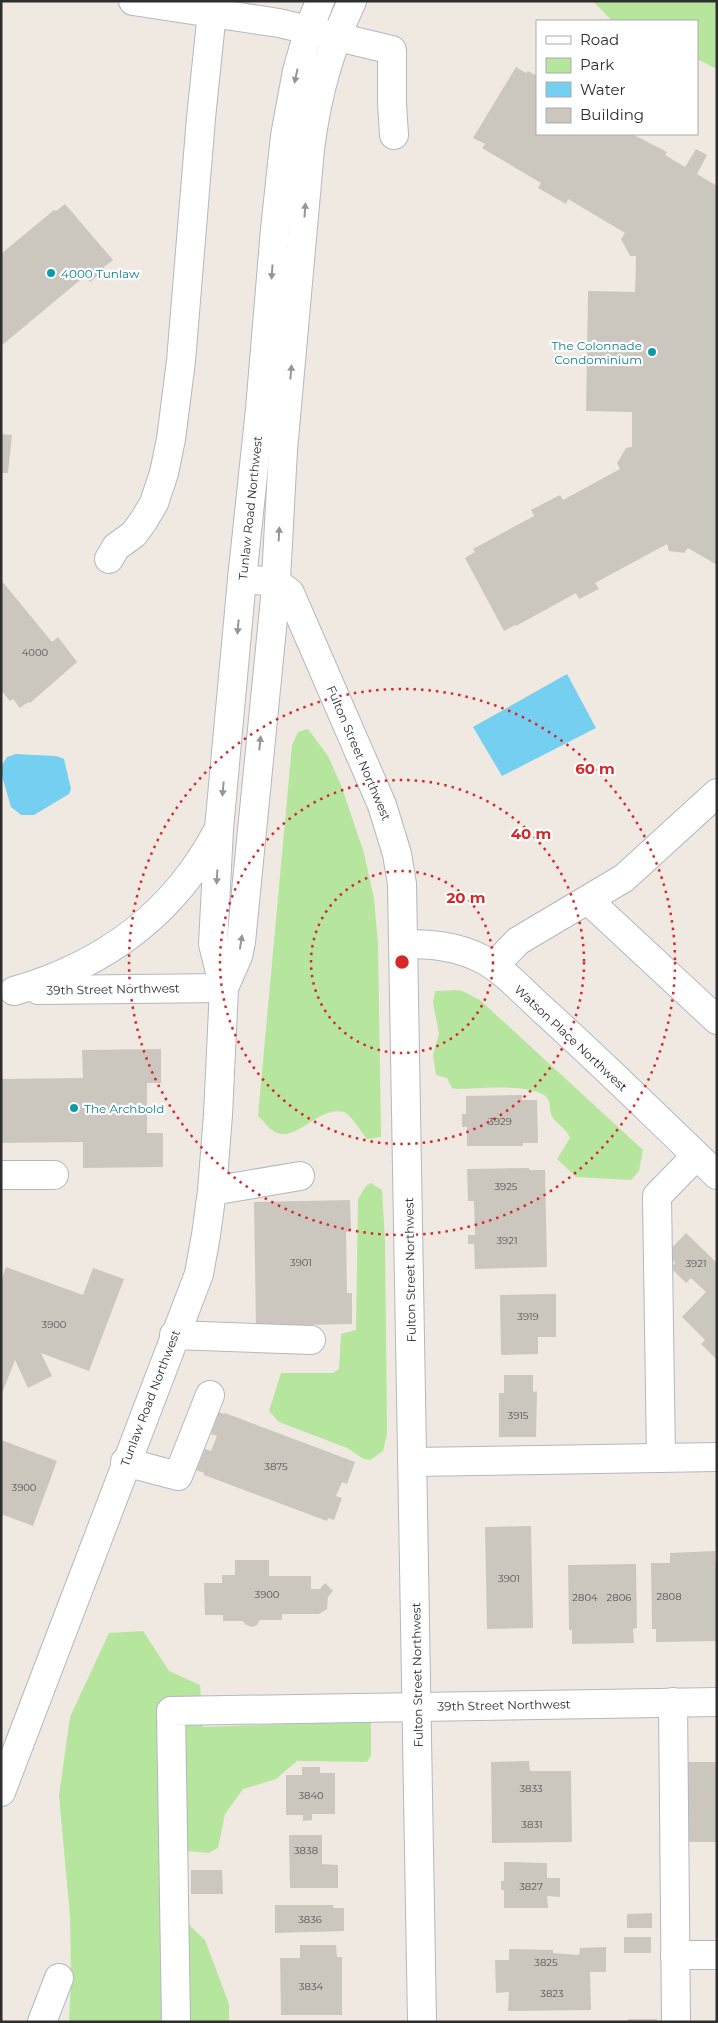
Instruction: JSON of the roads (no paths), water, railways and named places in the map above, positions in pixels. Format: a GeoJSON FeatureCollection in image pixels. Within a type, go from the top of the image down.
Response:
{"type":"FeatureCollection","features":[{"type":"Feature","properties":{"kind":"street"},"geometry":{"type":"LineString","coordinates":[[133,1],[280,23],[392,50],[394,134]]}},
{"type":"Feature","properties":{"kind":"street","name":"Tunlaw Road Northwest"},"geometry":{"type":"LineString","coordinates":[[224,988],[212,944],[219,829],[260,409],[275,229],[285,136],[297,71],[309,29],[320,1]]}},
{"type":"Feature","properties":{"kind":"street","name":"Tunlaw Road Northwest"},"geometry":{"type":"LineString","coordinates":[[1,1792],[174,1335],[199,1274],[212,1191],[218,1115],[224,988],[241,942],[276,582],[283,450],[310,150],[319,97],[336,36],[352,1]]}},
{"type":"Feature","properties":{"kind":"street"},"geometry":{"type":"LineString","coordinates":[[109,559],[116,547],[134,534],[154,503],[164,473],[171,439],[181,361],[201,118],[212,12]]}},
{"type":"Feature","properties":{"kind":"street"},"geometry":{"type":"LineString","coordinates":[[242,579],[276,582]]}},
{"type":"Feature","properties":{"kind":"street","name":"Fulton Street Northwest"},"geometry":{"type":"LineString","coordinates":[[276,582],[290,592],[389,824],[402,884],[422,2022]]}},
{"type":"Feature","properties":{"kind":"street"},"geometry":{"type":"LineString","coordinates":[[494,966],[518,941],[589,901],[624,878],[717,793]]}},
{"type":"Feature","properties":{"kind":"street"},"geometry":{"type":"LineString","coordinates":[[8,991],[72,971],[102,955],[131,935],[151,919],[190,876],[219,829]]}},
{"type":"Feature","properties":{"kind":"street"},"geometry":{"type":"LineString","coordinates":[[589,901],[717,1020]]}},
{"type":"Feature","properties":{"kind":"street","name":"Watson Place Northwest"},"geometry":{"type":"LineString","coordinates":[[404,944],[429,944],[456,948],[494,966],[554,1020],[717,1175]]}},
{"type":"Feature","properties":{"kind":"street","name":"39th Street Northwest"},"geometry":{"type":"LineString","coordinates":[[8,991],[224,988]]}},
{"type":"Feature","properties":{"kind":"street"},"geometry":{"type":"LineString","coordinates":[[661,1458],[657,1196],[696,1156]]}},
{"type":"Feature","properties":{"kind":"street"},"geometry":{"type":"LineString","coordinates":[[1,1175],[54,1175]]}},
{"type":"Feature","properties":{"kind":"street"},"geometry":{"type":"LineString","coordinates":[[212,1191],[300,1176]]}},
{"type":"Feature","properties":{"kind":"street"},"geometry":{"type":"LineString","coordinates":[[174,1335],[311,1340]]}},
{"type":"Feature","properties":{"kind":"street"},"geometry":{"type":"LineString","coordinates":[[126,1462],[178,1476],[210,1395]]}},
{"type":"Feature","properties":{"kind":"street"},"geometry":{"type":"LineString","coordinates":[[413,1462],[717,1457]]}},
{"type":"Feature","properties":{"kind":"street"},"geometry":{"type":"LineString","coordinates":[[673,1702],[676,2022]]}},
{"type":"Feature","properties":{"kind":"street","name":"39th Street Northwest"},"geometry":{"type":"LineString","coordinates":[[176,2022],[171,1710],[717,1702]]}},
{"type":"Feature","properties":{"kind":"street"},"geometry":{"type":"LineString","coordinates":[[675,1955],[717,1955]]}},
{"type":"Feature","properties":{"kind":"street"},"geometry":{"type":"LineString","coordinates":[[42,2022],[59,1978]]}},
{"type":"Feature","properties":{"kind":"water"},"geometry":{"type":"Polygon","coordinates":[[[567,674],[596,728],[502,776],[473,727],[567,674]]]}},
{"type":"Feature","properties":{"kind":"water"},"geometry":{"type":"Polygon","coordinates":[[[16,754],[56,756],[64,759],[71,789],[69,794],[34,815],[21,815],[11,807],[2,776],[2,765],[7,757],[16,754]]]}},
{"type":"Feature","properties":{"kind":"place","name":"4000 Tunlaw"},"geometry":{"type":"Point","coordinates":[51,273]}},
{"type":"Feature","properties":{"kind":"place","name":"The Colonnade Condominium"},"geometry":{"type":"Point","coordinates":[652,352]}},
{"type":"Feature","properties":{"kind":"place","name":"The Archbold"},"geometry":{"type":"Point","coordinates":[74,1108]}}]}
